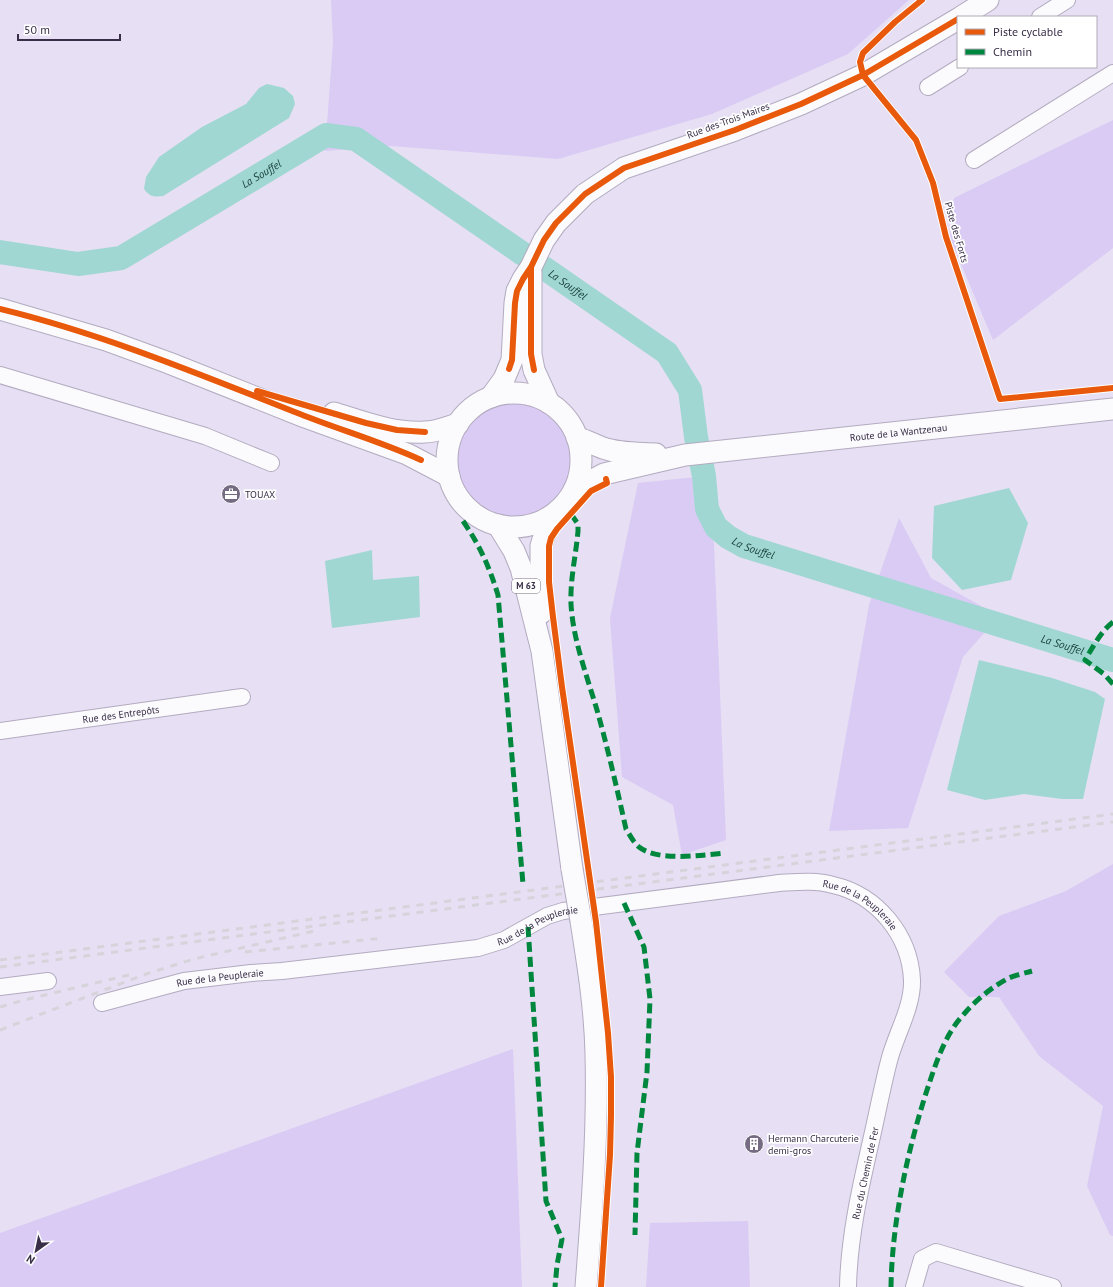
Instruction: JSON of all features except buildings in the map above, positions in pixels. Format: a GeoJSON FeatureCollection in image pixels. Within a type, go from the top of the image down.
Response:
{"type":"FeatureCollection","features":[{"type":"Feature","properties":{"kind":"main road"},"geometry":{"type":"LineString","coordinates":[[963,16],[988,0]]}},
{"type":"Feature","properties":{"kind":"main road","name":"Rue des Trois Maires"},"geometry":{"type":"LineString","coordinates":[[491,397],[504,379],[512,360],[517,291],[544,240],[556,223],[585,194],[624,168],[735,130],[801,104],[863,75],[957,20]]}},
{"type":"Feature","properties":{"kind":"main road","name":"Rue des Trois Maires"},"geometry":{"type":"LineString","coordinates":[[531,267],[531,354],[534,370],[549,403]]}},
{"type":"Feature","properties":{"kind":"main road"},"geometry":{"type":"LineString","coordinates":[[0,309],[106,340],[203,376],[305,417],[407,454],[449,476]]}},
{"type":"Feature","properties":{"kind":"main road"},"geometry":{"type":"LineString","coordinates":[[203,376],[363,422],[397,430],[425,432],[458,424]]}},
{"type":"Feature","properties":{"kind":"main road"},"geometry":{"type":"LineString","coordinates":[[506,394],[521,394],[536,397],[549,403],[571,424],[577,438],[581,455],[580,473],[574,490],[562,506],[547,519],[531,525],[514,527],[498,525],[484,520],[472,512],[458,495],[449,476],[447,462],[448,449],[458,424],[472,408],[491,397],[506,394]]}},
{"type":"Feature","properties":{"kind":"main road","name":"Route de la Wantzenau"},"geometry":{"type":"LineString","coordinates":[[577,438],[604,449],[622,452],[695,453],[1113,409]]}},
{"type":"Feature","properties":{"kind":"main road","name":"Route de la Wantzenau"},"geometry":{"type":"LineString","coordinates":[[574,490],[604,474],[695,453]]}},
{"type":"Feature","properties":{"kind":"main road","name":"M 63"},"geometry":{"type":"LineString","coordinates":[[542,651],[540,561],[541,546],[546,530],[547,519]]}},
{"type":"Feature","properties":{"kind":"main road","name":"M 63"},"geometry":{"type":"LineString","coordinates":[[498,525],[514,551],[521,568],[542,651],[572,869],[590,984],[596,1053],[596,1114],[586,1287]]}},
{"type":"Feature","properties":{"kind":"street"},"geometry":{"type":"LineString","coordinates":[[1042,16],[1067,0]]}},
{"type":"Feature","properties":{"kind":"street"},"geometry":{"type":"LineString","coordinates":[[928,87],[958,68]]}},
{"type":"Feature","properties":{"kind":"street"},"geometry":{"type":"LineString","coordinates":[[974,160],[1113,73]]}},
{"type":"Feature","properties":{"kind":"street"},"geometry":{"type":"LineString","coordinates":[[0,376],[205,436],[271,463]]}},
{"type":"Feature","properties":{"kind":"street","name":"Rue des Entrepôts"},"geometry":{"type":"LineString","coordinates":[[0,731],[242,698]]}},
{"type":"Feature","properties":{"kind":"street","name":"Rue de la Peupleraie"},"geometry":{"type":"LineString","coordinates":[[102,1003],[184,981],[478,948],[504,940],[547,916],[563,911],[779,883],[814,882],[832,884],[850,890],[868,901],[884,914],[896,929],[905,948],[910,966],[912,982],[910,999],[889,1060]]}},
{"type":"Feature","properties":{"kind":"street"},"geometry":{"type":"LineString","coordinates":[[0,987],[48,981]]}},
{"type":"Feature","properties":{"kind":"street","name":"Rue du Chemin de Fer"},"geometry":{"type":"LineString","coordinates":[[848,1287],[850,1253],[856,1211],[889,1060]]}},
{"type":"Feature","properties":{"kind":"street"},"geometry":{"type":"LineString","coordinates":[[914,1287],[922,1259],[936,1252],[1053,1287]]}},
{"type":"Feature","properties":{"kind":"shaded area"},"geometry":{"type":"Polygon","coordinates":[[[331,0],[909,0],[848,54],[712,114],[558,159],[391,146],[325,151],[333,42],[331,0]]]}},
{"type":"Feature","properties":{"kind":"shaded area"},"geometry":{"type":"Polygon","coordinates":[[[267,84],[284,88],[293,96],[295,104],[289,118],[163,196],[152,196],[146,192],[144,189],[146,177],[159,157],[202,127],[246,104],[259,88],[267,84]]]}},
{"type":"Feature","properties":{"kind":"shaded area"},"geometry":{"type":"Polygon","coordinates":[[[1113,120],[1113,248],[993,340],[950,238],[954,198],[1113,120]]]}},
{"type":"Feature","properties":{"kind":"shaded area"},"geometry":{"type":"Polygon","coordinates":[[[515,401],[538,405],[557,418],[570,437],[574,460],[570,483],[557,502],[538,515],[515,519],[492,515],[473,502],[460,483],[456,460],[460,437],[473,418],[492,405],[515,401]]]}},
{"type":"Feature","properties":{"kind":"shaded area"},"geometry":{"type":"Polygon","coordinates":[[[696,477],[714,544],[726,840],[682,855],[673,805],[622,777],[610,618],[638,483],[696,477]]]}},
{"type":"Feature","properties":{"kind":"shaded area"},"geometry":{"type":"Polygon","coordinates":[[[1009,488],[1028,523],[1011,580],[962,590],[932,558],[934,506],[1009,488]]]}},
{"type":"Feature","properties":{"kind":"shaded area"},"geometry":{"type":"Polygon","coordinates":[[[899,518],[931,578],[999,616],[963,657],[908,828],[829,831],[869,605],[899,518]]]}},
{"type":"Feature","properties":{"kind":"shaded area"},"geometry":{"type":"Polygon","coordinates":[[[372,550],[373,580],[419,576],[420,617],[332,628],[325,561],[372,550]]]}},
{"type":"Feature","properties":{"kind":"shaded area"},"geometry":{"type":"Polygon","coordinates":[[[979,660],[1052,678],[1095,692],[1105,699],[1083,799],[1062,799],[1024,794],[985,800],[947,790],[979,660]]]}},
{"type":"Feature","properties":{"kind":"shaded area"},"geometry":{"type":"Polygon","coordinates":[[[1113,864],[1113,1236],[1110,1235],[1087,1186],[1103,1106],[1039,1056],[999,997],[969,997],[944,972],[999,916],[1066,891],[1113,864]]]}},
{"type":"Feature","properties":{"kind":"shaded area"},"geometry":{"type":"Polygon","coordinates":[[[513,1049],[522,1287],[0,1287],[0,1233],[513,1049]]]}},
{"type":"Feature","properties":{"kind":"shaded area"},"geometry":{"type":"Polygon","coordinates":[[[748,1221],[750,1287],[646,1287],[650,1223],[748,1221]]]}},
{"type":"Feature","properties":{"kind":"waterway","name":"La Souffel"},"geometry":{"type":"LineString","coordinates":[[0,252],[78,264],[121,258],[326,135],[356,139],[523,254]]}},
{"type":"Feature","properties":{"kind":"waterway","name":"La Souffel"},"geometry":{"type":"LineString","coordinates":[[544,268],[667,353],[690,390],[696,437],[704,476],[707,509],[716,527],[728,537],[744,546],[1113,660]]}},
{"type":"Feature","properties":{"kind":"railway"},"geometry":{"type":"LineString","coordinates":[[0,960],[1113,814]]}},
{"type":"Feature","properties":{"kind":"railway"},"geometry":{"type":"LineString","coordinates":[[0,967],[1113,822]]}},
{"type":"Feature","properties":{"kind":"railway"},"geometry":{"type":"LineString","coordinates":[[0,1030],[146,974],[194,959],[314,931]]}},
{"type":"Feature","properties":{"kind":"railway"},"geometry":{"type":"LineString","coordinates":[[245,952],[384,938]]}},
{"type":"Feature","properties":{"kind":"railway"},"geometry":{"type":"LineString","coordinates":[[0,1007],[133,974]]}},
{"type":"Feature","properties":{"kind":"marked path"},"geometry":{"type":"LineString","coordinates":[[571,514],[578,524],[571,595],[574,631],[605,739],[626,829],[633,841],[639,847],[647,852],[657,855],[693,856],[725,853]]}},
{"type":"Feature","properties":{"kind":"marked path"},"geometry":{"type":"LineString","coordinates":[[463,521],[484,556],[498,595],[523,884]]}},
{"type":"Feature","properties":{"kind":"marked path"},"geometry":{"type":"LineString","coordinates":[[1113,622],[1101,635],[1085,660],[1104,674],[1113,684]]}},
{"type":"Feature","properties":{"kind":"marked path"},"geometry":{"type":"LineString","coordinates":[[624,903],[644,947],[650,999],[647,1072],[637,1153],[635,1235]]}},
{"type":"Feature","properties":{"kind":"marked path"},"geometry":{"type":"LineString","coordinates":[[528,927],[546,1201],[562,1239],[555,1287]]}},
{"type":"Feature","properties":{"kind":"marked path"},"geometry":{"type":"LineString","coordinates":[[891,1287],[894,1236],[902,1184],[921,1108],[939,1056],[947,1038],[958,1021],[991,989],[1009,978],[1032,971]]}},
{"type":"Feature","properties":{"kind":"cycle path","name":"Piste des Forts"},"geometry":{"type":"LineString","coordinates":[[922,0],[895,22],[863,53],[860,62],[863,75],[916,140],[933,183],[946,237],[1000,399],[1113,388]]}},
{"type":"Feature","properties":{"kind":"cycle path"},"geometry":{"type":"LineString","coordinates":[[509,369],[512,360],[517,291],[544,240],[556,223],[585,194],[624,168],[735,130],[801,104],[863,75],[957,20]]}},
{"type":"Feature","properties":{"kind":"cycle path"},"geometry":{"type":"LineString","coordinates":[[531,267],[531,354],[534,370]]}},
{"type":"Feature","properties":{"kind":"cycle path"},"geometry":{"type":"LineString","coordinates":[[0,309],[76,330],[152,356],[315,420],[391,447],[421,460]]}},
{"type":"Feature","properties":{"kind":"cycle path"},"geometry":{"type":"LineString","coordinates":[[257,391],[366,423],[397,430],[425,432]]}},
{"type":"Feature","properties":{"kind":"cycle path"},"geometry":{"type":"LineString","coordinates":[[601,1287],[610,1155],[611,1077],[608,1033],[596,922],[553,617],[549,582],[549,546],[551,538],[557,529],[591,491],[607,483],[606,479]]}},
{"type":"Feature","properties":{"kind":"place","name":"TOUAX"},"geometry":{"type":"Point","coordinates":[231,494]}},
{"type":"Feature","properties":{"kind":"place","name":"Hermann Charcuterie demi-gros"},"geometry":{"type":"Point","coordinates":[754,1144]}}]}
